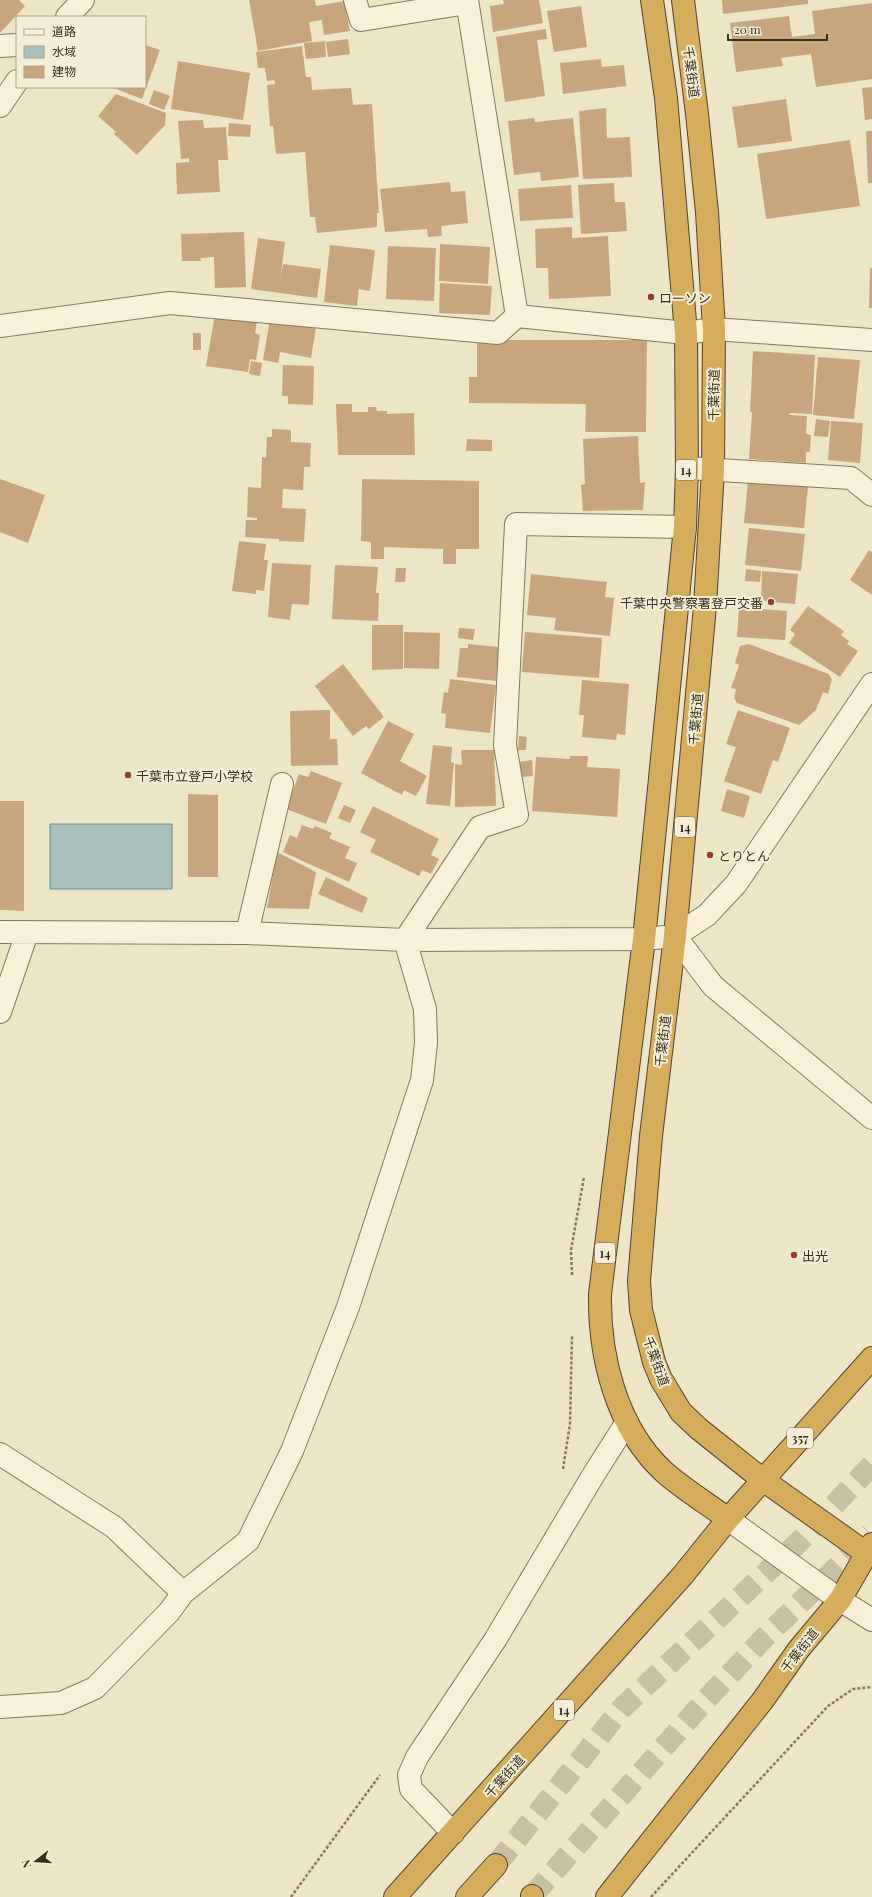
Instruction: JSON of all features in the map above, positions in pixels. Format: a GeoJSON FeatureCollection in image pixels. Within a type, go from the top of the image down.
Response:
{"type":"FeatureCollection","features":[{"type":"Feature","properties":{"kind":"highway","name":"千葉街道"},"geometry":{"type":"LineString","coordinates":[[395,1897],[684,1575],[728,1519],[662,1470],[649,1455],[627,1422],[610,1377],[604,1355],[601,1332],[600,1294],[644,939],[684,527],[686,468],[686,333],[666,98],[652,0]]}},
{"type":"Feature","properties":{"kind":"highway","name":"千葉街道"},"geometry":{"type":"LineString","coordinates":[[607,1897],[763,1700],[799,1649],[840,1600],[870,1551],[762,1480],[699,1429],[681,1412],[661,1378],[654,1362],[641,1310],[639,1281],[651,1136],[675,936],[705,606],[713,470],[714,329],[707,212],[698,114],[682,0]]}},
{"type":"Feature","properties":{"kind":"highway","name":"357"},"geometry":{"type":"LineString","coordinates":[[728,1519],[872,1358]]}},
{"type":"Feature","properties":{"kind":"highway"},"geometry":{"type":"LineString","coordinates":[[467,1897],[496,1865]]}},
{"type":"Feature","properties":{"kind":"street"},"geometry":{"type":"LineString","coordinates":[[68,16],[82,0]]}},
{"type":"Feature","properties":{"kind":"street"},"geometry":{"type":"LineString","coordinates":[[355,0],[361,20],[467,2],[517,316]]}},
{"type":"Feature","properties":{"kind":"street"},"geometry":{"type":"LineString","coordinates":[[0,46],[16,46]]}},
{"type":"Feature","properties":{"kind":"street"},"geometry":{"type":"LineString","coordinates":[[0,106],[16,82]]}},
{"type":"Feature","properties":{"kind":"street"},"geometry":{"type":"LineString","coordinates":[[0,326],[170,303],[498,333],[517,316],[686,333],[714,329],[872,340]]}},
{"type":"Feature","properties":{"kind":"street"},"geometry":{"type":"LineString","coordinates":[[686,468],[851,478],[872,495]]}},
{"type":"Feature","properties":{"kind":"street"},"geometry":{"type":"LineString","coordinates":[[0,1707],[61,1703],[95,1688],[169,1612],[183,1593],[248,1541],[292,1451],[348,1307],[422,1080],[426,1043],[425,1009],[405,940],[480,827],[517,815],[505,745],[516,524],[684,527]]}},
{"type":"Feature","properties":{"kind":"street"},"geometry":{"type":"LineString","coordinates":[[0,932],[247,933],[405,940],[644,939],[675,936],[707,915],[736,884],[872,684]]}},
{"type":"Feature","properties":{"kind":"street"},"geometry":{"type":"LineString","coordinates":[[247,933],[282,784]]}},
{"type":"Feature","properties":{"kind":"street"},"geometry":{"type":"LineString","coordinates":[[0,1012],[27,933]]}},
{"type":"Feature","properties":{"kind":"street"},"geometry":{"type":"LineString","coordinates":[[675,936],[713,986],[872,1118]]}},
{"type":"Feature","properties":{"kind":"street"},"geometry":{"type":"LineString","coordinates":[[454,1833],[411,1789],[409,1775],[417,1757],[495,1640],[594,1474],[627,1422]]}},
{"type":"Feature","properties":{"kind":"street"},"geometry":{"type":"LineString","coordinates":[[0,1454],[114,1527],[183,1593]]}},
{"type":"Feature","properties":{"kind":"street"},"geometry":{"type":"LineString","coordinates":[[728,1519],[840,1600],[872,1620]]}},
{"type":"Feature","properties":{"kind":"path"},"geometry":{"type":"LineString","coordinates":[[572,1281],[572,1250],[585,1173]]}},
{"type":"Feature","properties":{"kind":"path"},"geometry":{"type":"LineString","coordinates":[[560,1474],[563,1468],[570,1424],[572,1334]]}},
{"type":"Feature","properties":{"kind":"path"},"geometry":{"type":"LineString","coordinates":[[651,1897],[828,1706],[853,1689],[872,1687]]}},
{"type":"Feature","properties":{"kind":"path"},"geometry":{"type":"LineString","coordinates":[[291,1897],[383,1771]]}},
{"type":"Feature","properties":{"kind":"water"},"geometry":{"type":"Polygon","coordinates":[[[50,824],[172,824],[172,889],[50,889],[50,824]]]}},
{"type":"Feature","properties":{"kind":"building"},"geometry":{"type":"Polygon","coordinates":[[[0,0],[19,0],[25,6],[0,33],[0,0]]]}},
{"type":"Feature","properties":{"kind":"building"},"geometry":{"type":"Polygon","coordinates":[[[249,0],[315,0],[316,6],[344,1],[350,31],[324,35],[322,20],[309,22],[312,41],[258,51],[249,0]]]}},
{"type":"Feature","properties":{"kind":"building"},"geometry":{"type":"Polygon","coordinates":[[[503,0],[539,0],[543,23],[493,32],[490,6],[504,4],[503,0]]]}},
{"type":"Feature","properties":{"kind":"building"},"geometry":{"type":"Polygon","coordinates":[[[722,0],[808,0],[808,4],[723,14],[722,0]]]}},
{"type":"Feature","properties":{"kind":"building"},"geometry":{"type":"Polygon","coordinates":[[[872,3],[872,79],[816,87],[811,54],[781,58],[783,66],[736,72],[730,23],[789,16],[792,37],[815,34],[812,11],[872,3]]]}},
{"type":"Feature","properties":{"kind":"building"},"geometry":{"type":"Polygon","coordinates":[[[581,6],[587,47],[554,52],[547,11],[581,6]]]}},
{"type":"Feature","properties":{"kind":"building"},"geometry":{"type":"Polygon","coordinates":[[[546,29],[547,39],[537,40],[545,96],[505,102],[496,37],[546,29]]]}},
{"type":"Feature","properties":{"kind":"building"},"geometry":{"type":"Polygon","coordinates":[[[348,39],[350,54],[328,57],[326,42],[348,39]]]}},
{"type":"Feature","properties":{"kind":"building"},"geometry":{"type":"Polygon","coordinates":[[[325,41],[326,57],[306,59],[304,43],[325,41]]]}},
{"type":"Feature","properties":{"kind":"building"},"geometry":{"type":"Polygon","coordinates":[[[146,45],[160,50],[142,99],[114,88],[146,88],[146,45]]]}},
{"type":"Feature","properties":{"kind":"building"},"geometry":{"type":"Polygon","coordinates":[[[302,46],[306,77],[311,77],[312,90],[351,88],[353,105],[372,104],[379,213],[377,213],[377,227],[317,233],[315,217],[310,217],[305,152],[276,154],[273,126],[270,126],[267,85],[275,84],[274,80],[267,81],[265,68],[258,68],[256,52],[302,46]]]}},
{"type":"Feature","properties":{"kind":"building"},"geometry":{"type":"Polygon","coordinates":[[[601,59],[602,67],[624,65],[626,86],[563,94],[560,63],[601,59]]]}},
{"type":"Feature","properties":{"kind":"building"},"geometry":{"type":"Polygon","coordinates":[[[178,61],[250,73],[243,120],[171,109],[178,61]]]}},
{"type":"Feature","properties":{"kind":"building"},"geometry":{"type":"Polygon","coordinates":[[[872,87],[872,119],[865,120],[862,88],[872,87]]]}},
{"type":"Feature","properties":{"kind":"building"},"geometry":{"type":"Polygon","coordinates":[[[154,90],[170,96],[164,110],[149,104],[154,90]]]}},
{"type":"Feature","properties":{"kind":"building"},"geometry":{"type":"Polygon","coordinates":[[[116,94],[166,113],[165,125],[137,155],[114,134],[116,132],[98,116],[116,94]]]}},
{"type":"Feature","properties":{"kind":"building"},"geometry":{"type":"Polygon","coordinates":[[[786,99],[792,141],[738,148],[732,107],[786,99]]]}},
{"type":"Feature","properties":{"kind":"building"},"geometry":{"type":"Polygon","coordinates":[[[606,108],[607,138],[630,137],[632,177],[583,179],[579,111],[606,108]]]}},
{"type":"Feature","properties":{"kind":"building"},"geometry":{"type":"Polygon","coordinates":[[[534,118],[535,122],[573,118],[579,177],[541,181],[540,172],[514,175],[508,121],[534,118]]]}},
{"type":"Feature","properties":{"kind":"building"},"geometry":{"type":"Polygon","coordinates":[[[203,120],[204,128],[226,127],[228,160],[218,160],[220,192],[177,194],[176,163],[189,162],[189,158],[181,159],[178,121],[203,120]]]}},
{"type":"Feature","properties":{"kind":"building"},"geometry":{"type":"Polygon","coordinates":[[[229,123],[251,125],[250,137],[228,136],[229,123]]]}},
{"type":"Feature","properties":{"kind":"building"},"geometry":{"type":"Polygon","coordinates":[[[866,131],[872,131],[872,183],[868,183],[866,131]]]}},
{"type":"Feature","properties":{"kind":"building"},"geometry":{"type":"Polygon","coordinates":[[[850,140],[860,206],[766,219],[757,154],[850,140]]]}},
{"type":"Feature","properties":{"kind":"building"},"geometry":{"type":"Polygon","coordinates":[[[450,182],[451,192],[465,191],[468,223],[441,226],[442,236],[428,237],[427,229],[385,232],[380,189],[450,182]]]}},
{"type":"Feature","properties":{"kind":"building"},"geometry":{"type":"Polygon","coordinates":[[[614,183],[615,202],[625,202],[627,231],[581,234],[578,185],[614,183]]]}},
{"type":"Feature","properties":{"kind":"building"},"geometry":{"type":"Polygon","coordinates":[[[571,185],[573,218],[520,221],[518,189],[571,185]]]}},
{"type":"Feature","properties":{"kind":"building"},"geometry":{"type":"Polygon","coordinates":[[[572,227],[572,238],[608,236],[611,296],[549,299],[548,268],[536,268],[535,229],[572,227]]]}},
{"type":"Feature","properties":{"kind":"building"},"geometry":{"type":"Polygon","coordinates":[[[244,232],[246,287],[215,288],[214,257],[200,258],[201,261],[182,261],[181,234],[244,232]]]}},
{"type":"Feature","properties":{"kind":"building"},"geometry":{"type":"Polygon","coordinates":[[[258,238],[285,242],[280,281],[283,264],[321,269],[317,298],[251,289],[258,238]]]}},
{"type":"Feature","properties":{"kind":"building"},"geometry":{"type":"Polygon","coordinates":[[[440,244],[490,247],[488,284],[439,281],[440,244]]]}},
{"type":"Feature","properties":{"kind":"building"},"geometry":{"type":"Polygon","coordinates":[[[330,245],[375,250],[370,291],[359,289],[357,306],[324,302],[330,245]]]}},
{"type":"Feature","properties":{"kind":"building"},"geometry":{"type":"Polygon","coordinates":[[[388,246],[436,248],[434,301],[386,299],[388,246]]]}},
{"type":"Feature","properties":{"kind":"building"},"geometry":{"type":"Polygon","coordinates":[[[870,268],[872,268],[872,308],[869,308],[870,268]]]}},
{"type":"Feature","properties":{"kind":"building"},"geometry":{"type":"Polygon","coordinates":[[[440,283],[492,286],[490,315],[439,313],[440,283]]]}},
{"type":"Feature","properties":{"kind":"building"},"geometry":{"type":"Polygon","coordinates":[[[215,314],[257,322],[255,333],[260,335],[256,360],[250,359],[248,372],[206,366],[215,314]]]}},
{"type":"Feature","properties":{"kind":"building"},"geometry":{"type":"Polygon","coordinates":[[[270,319],[316,327],[311,358],[280,352],[278,363],[263,360],[270,319]]]}},
{"type":"Feature","properties":{"kind":"building"},"geometry":{"type":"Polygon","coordinates":[[[193,333],[201,333],[201,350],[193,350],[193,333]]]}},
{"type":"Feature","properties":{"kind":"building"},"geometry":{"type":"Polygon","coordinates":[[[477,340],[647,340],[646,432],[585,432],[586,404],[469,403],[469,377],[477,377],[477,340]]]}},
{"type":"Feature","properties":{"kind":"building"},"geometry":{"type":"Polygon","coordinates":[[[753,351],[815,355],[812,414],[789,413],[790,415],[807,416],[806,434],[811,435],[810,452],[806,452],[806,463],[749,459],[752,412],[750,412],[753,351]]]}},
{"type":"Feature","properties":{"kind":"building"},"geometry":{"type":"Polygon","coordinates":[[[818,357],[860,360],[854,419],[813,415],[818,357]]]}},
{"type":"Feature","properties":{"kind":"building"},"geometry":{"type":"Polygon","coordinates":[[[251,361],[262,363],[260,376],[249,374],[251,361]]]}},
{"type":"Feature","properties":{"kind":"building"},"geometry":{"type":"Polygon","coordinates":[[[283,365],[314,366],[313,405],[288,404],[288,396],[282,396],[283,365]]]}},
{"type":"Feature","properties":{"kind":"building"},"geometry":{"type":"Polygon","coordinates":[[[336,404],[352,404],[352,412],[368,412],[368,407],[376,407],[377,411],[387,411],[387,414],[414,413],[415,455],[338,455],[336,404]]]}},
{"type":"Feature","properties":{"kind":"building"},"geometry":{"type":"Polygon","coordinates":[[[816,419],[830,421],[828,437],[814,436],[816,419]]]}},
{"type":"Feature","properties":{"kind":"building"},"geometry":{"type":"Polygon","coordinates":[[[831,421],[863,423],[860,463],[828,460],[831,421]]]}},
{"type":"Feature","properties":{"kind":"building"},"geometry":{"type":"Polygon","coordinates":[[[272,429],[291,430],[291,442],[311,443],[310,467],[304,467],[303,490],[283,489],[282,508],[306,509],[304,542],[245,537],[246,520],[257,520],[257,518],[247,517],[248,487],[261,488],[262,457],[266,458],[267,437],[272,437],[272,429]]]}},
{"type":"Feature","properties":{"kind":"building"},"geometry":{"type":"Polygon","coordinates":[[[638,436],[640,483],[645,482],[643,510],[583,511],[581,485],[585,484],[583,439],[638,436]]]}},
{"type":"Feature","properties":{"kind":"building"},"geometry":{"type":"Polygon","coordinates":[[[467,439],[492,440],[492,451],[466,451],[467,439]]]}},
{"type":"Feature","properties":{"kind":"building"},"geometry":{"type":"Polygon","coordinates":[[[0,479],[45,495],[28,543],[0,532],[0,479]]]}},
{"type":"Feature","properties":{"kind":"building"},"geometry":{"type":"Polygon","coordinates":[[[362,479],[479,481],[479,549],[456,549],[456,564],[443,564],[443,549],[384,547],[384,559],[371,559],[371,542],[361,541],[362,479]]]}},
{"type":"Feature","properties":{"kind":"building"},"geometry":{"type":"Polygon","coordinates":[[[748,481],[808,486],[804,528],[744,523],[748,481]]]}},
{"type":"Feature","properties":{"kind":"building"},"geometry":{"type":"Polygon","coordinates":[[[749,528],[805,534],[801,571],[745,565],[749,528]]]}},
{"type":"Feature","properties":{"kind":"building"},"geometry":{"type":"Polygon","coordinates":[[[239,541],[266,544],[264,560],[268,560],[264,591],[256,590],[256,594],[232,591],[239,541]]]}},
{"type":"Feature","properties":{"kind":"building"},"geometry":{"type":"Polygon","coordinates":[[[869,550],[872,552],[872,595],[850,580],[869,550]]]}},
{"type":"Feature","properties":{"kind":"building"},"geometry":{"type":"Polygon","coordinates":[[[272,563],[311,565],[309,605],[292,604],[290,620],[268,617],[272,563]]]}},
{"type":"Feature","properties":{"kind":"building"},"geometry":{"type":"Polygon","coordinates":[[[335,565],[378,567],[376,593],[379,593],[378,621],[332,619],[335,565]]]}},
{"type":"Feature","properties":{"kind":"building"},"geometry":{"type":"Polygon","coordinates":[[[396,568],[406,568],[405,582],[395,582],[396,568]]]}},
{"type":"Feature","properties":{"kind":"building"},"geometry":{"type":"Polygon","coordinates":[[[746,569],[761,571],[760,582],[745,581],[746,569]]]}},
{"type":"Feature","properties":{"kind":"building","name":"千葉中央警察署登戸交番"},"geometry":{"type":"Polygon","coordinates":[[[762,571],[798,574],[795,604],[761,601],[762,571]]]}},
{"type":"Feature","properties":{"kind":"building"},"geometry":{"type":"Polygon","coordinates":[[[531,574],[607,582],[605,597],[614,598],[610,636],[554,630],[556,618],[527,615],[531,574]]]}},
{"type":"Feature","properties":{"kind":"building"},"geometry":{"type":"Polygon","coordinates":[[[808,606],[844,631],[841,635],[849,641],[847,644],[858,651],[840,677],[789,643],[795,634],[790,630],[808,606]]]}},
{"type":"Feature","properties":{"kind":"building"},"geometry":{"type":"Polygon","coordinates":[[[739,607],[787,611],[785,640],[737,637],[739,607]]]}},
{"type":"Feature","properties":{"kind":"building"},"geometry":{"type":"Polygon","coordinates":[[[372,625],[403,625],[403,669],[372,670],[372,625]]]}},
{"type":"Feature","properties":{"kind":"building"},"geometry":{"type":"Polygon","coordinates":[[[459,628],[475,629],[473,640],[458,638],[459,628]]]}},
{"type":"Feature","properties":{"kind":"building"},"geometry":{"type":"Polygon","coordinates":[[[404,632],[440,633],[439,669],[404,668],[404,632]]]}},
{"type":"Feature","properties":{"kind":"building"},"geometry":{"type":"Polygon","coordinates":[[[525,632],[602,638],[599,678],[522,672],[525,632]]]}},
{"type":"Feature","properties":{"kind":"building"},"geometry":{"type":"Polygon","coordinates":[[[468,644],[499,647],[496,681],[457,677],[460,648],[468,648],[468,644]]]}},
{"type":"Feature","properties":{"kind":"building"},"geometry":{"type":"Polygon","coordinates":[[[749,644],[829,674],[832,680],[828,694],[823,692],[816,710],[799,725],[737,703],[734,698],[736,689],[731,688],[739,665],[735,663],[740,646],[749,644]]]}},
{"type":"Feature","properties":{"kind":"building"},"geometry":{"type":"Polygon","coordinates":[[[343,664],[384,717],[369,729],[366,726],[353,736],[315,686],[343,664]]]}},
{"type":"Feature","properties":{"kind":"building"},"geometry":{"type":"Polygon","coordinates":[[[450,679],[496,685],[490,733],[445,728],[446,714],[441,713],[444,692],[448,693],[450,679]]]}},
{"type":"Feature","properties":{"kind":"building"},"geometry":{"type":"Polygon","coordinates":[[[582,680],[629,684],[625,735],[617,734],[616,740],[582,737],[584,715],[579,715],[582,680]]]}},
{"type":"Feature","properties":{"kind":"building"},"geometry":{"type":"Polygon","coordinates":[[[330,710],[330,739],[337,739],[338,765],[291,766],[290,711],[330,710]]]}},
{"type":"Feature","properties":{"kind":"building"},"geometry":{"type":"Polygon","coordinates":[[[738,710],[790,728],[778,762],[773,760],[761,794],[724,781],[736,747],[726,744],[738,710]]]}},
{"type":"Feature","properties":{"kind":"building"},"geometry":{"type":"Polygon","coordinates":[[[388,721],[414,734],[400,761],[427,776],[416,796],[404,790],[402,795],[361,773],[388,721]]]}},
{"type":"Feature","properties":{"kind":"building"},"geometry":{"type":"Polygon","coordinates":[[[519,736],[527,737],[526,750],[518,750],[519,736]]]}},
{"type":"Feature","properties":{"kind":"building"},"geometry":{"type":"Polygon","coordinates":[[[433,745],[452,747],[451,762],[454,763],[450,806],[426,804],[433,745]]]}},
{"type":"Feature","properties":{"kind":"building"},"geometry":{"type":"Polygon","coordinates":[[[461,750],[494,750],[496,806],[455,807],[455,764],[462,765],[461,750]]]}},
{"type":"Feature","properties":{"kind":"building"},"geometry":{"type":"Polygon","coordinates":[[[570,756],[588,756],[587,767],[620,769],[617,817],[532,811],[536,757],[570,759],[570,756]]]}},
{"type":"Feature","properties":{"kind":"building"},"geometry":{"type":"Polygon","coordinates":[[[532,760],[533,776],[521,777],[519,762],[532,760]]]}},
{"type":"Feature","properties":{"kind":"building"},"geometry":{"type":"Polygon","coordinates":[[[311,771],[342,783],[326,824],[286,809],[299,774],[308,777],[311,771]]]}},
{"type":"Feature","properties":{"kind":"building"},"geometry":{"type":"Polygon","coordinates":[[[727,789],[750,796],[744,818],[721,811],[727,789]]]}},
{"type":"Feature","properties":{"kind":"building"},"geometry":{"type":"Polygon","coordinates":[[[188,794],[218,795],[218,877],[188,877],[188,794]]]}},
{"type":"Feature","properties":{"kind":"building"},"geometry":{"type":"Polygon","coordinates":[[[0,801],[24,801],[24,911],[0,910],[0,801]]]}},
{"type":"Feature","properties":{"kind":"building"},"geometry":{"type":"Polygon","coordinates":[[[344,805],[356,810],[350,823],[338,818],[344,805]]]}},
{"type":"Feature","properties":{"kind":"building"},"geometry":{"type":"Polygon","coordinates":[[[373,806],[439,839],[431,855],[439,859],[431,874],[422,870],[419,876],[370,852],[376,840],[360,832],[373,806]]]}},
{"type":"Feature","properties":{"kind":"building"},"geometry":{"type":"Polygon","coordinates":[[[302,825],[313,829],[315,826],[332,833],[329,838],[350,847],[345,858],[357,863],[349,882],[283,852],[290,835],[297,838],[302,825]]]}},
{"type":"Feature","properties":{"kind":"building"},"geometry":{"type":"Polygon","coordinates":[[[277,852],[316,872],[309,909],[267,908],[277,852]]]}},
{"type":"Feature","properties":{"kind":"building"},"geometry":{"type":"Polygon","coordinates":[[[326,877],[368,898],[362,913],[318,894],[326,877]]]}},
{"type":"Feature","properties":{"kind":"tunnel"},"geometry":{"type":"LineString","coordinates":[[496,1865],[622,1708],[802,1539],[872,1465]]}},
{"type":"Feature","properties":{"kind":"tunnel"},"geometry":{"type":"LineString","coordinates":[[532,1896],[702,1704],[764,1638],[871,1534]]}},
{"type":"Feature","properties":{"kind":"place","name":"ローソン"},"geometry":{"type":"Point","coordinates":[651,297]}},
{"type":"Feature","properties":{"kind":"place","name":"千葉中央警察署登戸交番"},"geometry":{"type":"Point","coordinates":[771,602]}},
{"type":"Feature","properties":{"kind":"place","name":"千葉市立登戸小学校"},"geometry":{"type":"Point","coordinates":[128,775]}},
{"type":"Feature","properties":{"kind":"place","name":"とりとん"},"geometry":{"type":"Point","coordinates":[710,855]}},
{"type":"Feature","properties":{"kind":"place","name":"出光"},"geometry":{"type":"Point","coordinates":[794,1255]}}]}
